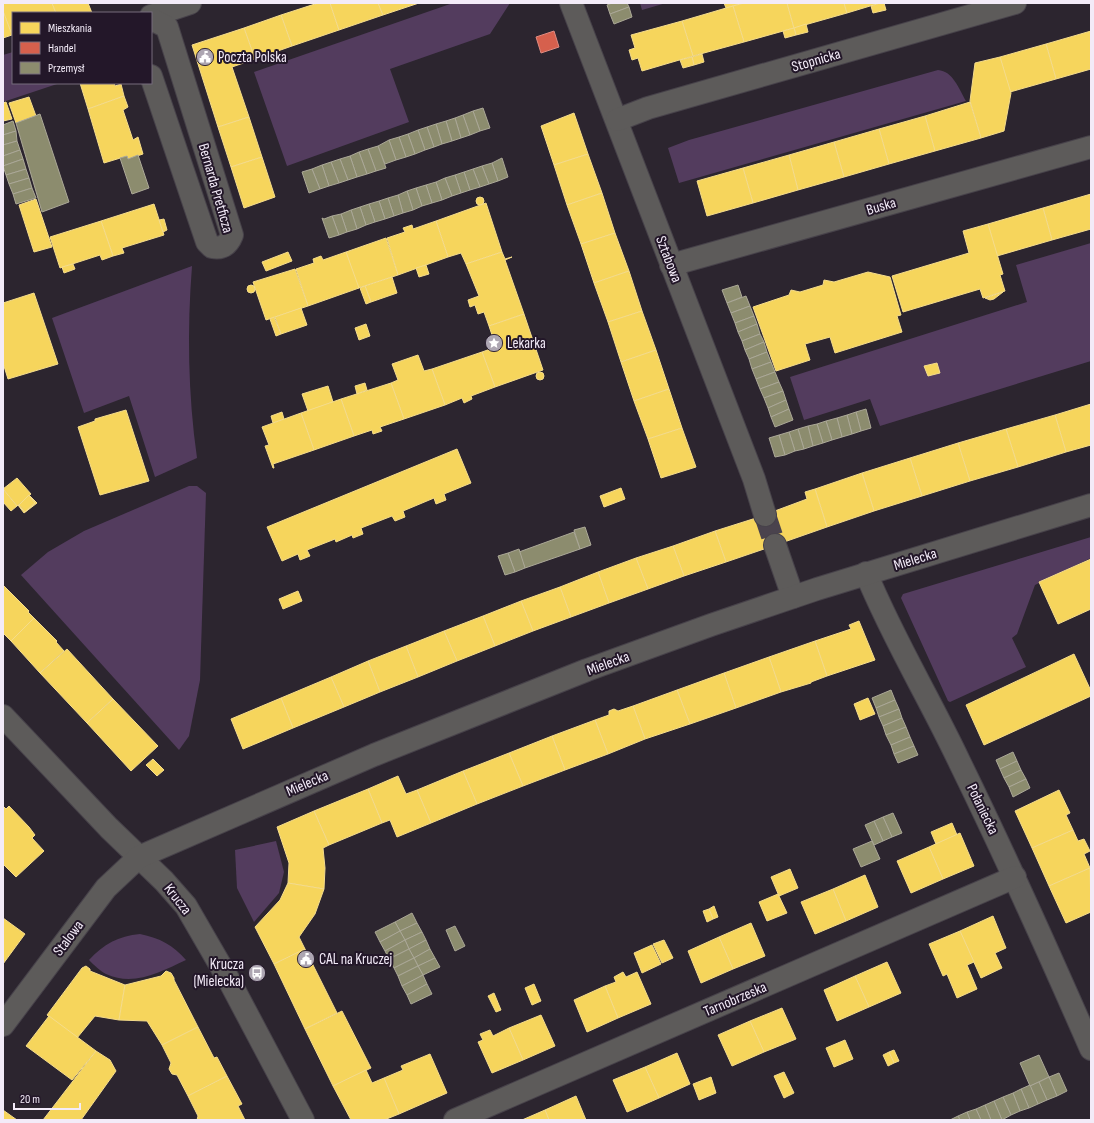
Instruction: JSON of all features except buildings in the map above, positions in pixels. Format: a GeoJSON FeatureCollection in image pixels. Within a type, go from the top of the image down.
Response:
{"type":"FeatureCollection","features":[{"type":"Feature","properties":{"kind":"street"},"geometry":{"type":"LineString","coordinates":[[152,17],[190,3]]}},
{"type":"Feature","properties":{"kind":"street","name":"Sztabowa"},"geometry":{"type":"LineString","coordinates":[[571,3],[754,478],[765,514]]}},
{"type":"Feature","properties":{"kind":"street","name":"Stopnicka"},"geometry":{"type":"LineString","coordinates":[[617,120],[648,108],[1015,3]]}},
{"type":"Feature","properties":{"kind":"street","name":"Bernarda Pretficza"},"geometry":{"type":"LineString","coordinates":[[152,18],[167,27],[232,235],[229,242],[224,246],[212,247],[207,242],[152,79]]}},
{"type":"Feature","properties":{"kind":"street","name":"Buska"},"geometry":{"type":"LineString","coordinates":[[671,265],[1091,147]]}},
{"type":"Feature","properties":{"kind":"street","name":"Mielecka"},"geometry":{"type":"LineString","coordinates":[[139,857],[222,819],[471,715],[704,628],[866,573],[1091,505]]}},
{"type":"Feature","properties":{"kind":"street"},"geometry":{"type":"LineString","coordinates":[[775,545],[793,597]]}},
{"type":"Feature","properties":{"kind":"street","name":"Połaniecka"},"geometry":{"type":"LineString","coordinates":[[866,573],[879,604],[960,762],[1015,877],[1091,1049]]}},
{"type":"Feature","properties":{"kind":"street","name":"Krucza"},"geometry":{"type":"LineString","coordinates":[[3,716],[109,828],[164,881],[186,906],[240,1001],[303,1120]]}},
{"type":"Feature","properties":{"kind":"street","name":"Stalowa"},"geometry":{"type":"LineString","coordinates":[[3,1026],[106,888],[139,857]]}},
{"type":"Feature","properties":{"kind":"street","name":"Tarnobrzeska"},"geometry":{"type":"LineString","coordinates":[[455,1120],[1015,877]]}},
{"type":"Feature","properties":{"kind":"shaded area"},"geometry":{"type":"Polygon","coordinates":[[[453,3],[510,3],[490,34],[390,69],[409,122],[287,166],[254,72],[453,3]]]}},
{"type":"Feature","properties":{"kind":"shaded area"},"geometry":{"type":"Polygon","coordinates":[[[640,3],[666,3],[642,10],[640,3]]]}},
{"type":"Feature","properties":{"kind":"shaded area"},"geometry":{"type":"Polygon","coordinates":[[[12,52],[12,84],[57,84],[3,102],[3,55],[12,52]]]}},
{"type":"Feature","properties":{"kind":"shaded area"},"geometry":{"type":"Polygon","coordinates":[[[938,70],[943,71],[952,77],[966,101],[679,183],[668,148],[689,140],[938,70]]]}},
{"type":"Feature","properties":{"kind":"shaded area"},"geometry":{"type":"Polygon","coordinates":[[[1091,243],[1091,361],[880,426],[870,399],[804,420],[790,377],[1027,302],[1016,265],[1091,243]]]}},
{"type":"Feature","properties":{"kind":"shaded area"},"geometry":{"type":"Polygon","coordinates":[[[192,266],[189,314],[189,362],[197,458],[155,477],[129,396],[84,413],[52,318],[192,266]]]}},
{"type":"Feature","properties":{"kind":"shaded area"},"geometry":{"type":"Polygon","coordinates":[[[189,486],[197,486],[206,493],[200,680],[189,736],[179,750],[21,575],[48,552],[84,531],[189,486]]]}},
{"type":"Feature","properties":{"kind":"shaded area"},"geometry":{"type":"Polygon","coordinates":[[[1091,537],[1091,558],[1035,585],[1017,634],[1012,638],[1026,667],[950,702],[948,701],[901,598],[903,594],[1091,537]]]}},
{"type":"Feature","properties":{"kind":"shaded area"},"geometry":{"type":"Polygon","coordinates":[[[276,841],[284,872],[279,893],[254,922],[237,888],[235,850],[276,841]]]}},
{"type":"Feature","properties":{"kind":"shaded area"},"geometry":{"type":"Polygon","coordinates":[[[140,934],[166,943],[186,960],[157,973],[127,979],[116,978],[106,974],[99,970],[89,960],[106,945],[118,939],[140,934]]]}},
{"type":"Feature","properties":{"kind":"tunnel"},"geometry":{"type":"LineString","coordinates":[[765,515],[775,545]]}},
{"type":"Feature","properties":{"kind":"place","name":"Poczta Polska"},"geometry":{"type":"Point","coordinates":[205,57]}},
{"type":"Feature","properties":{"kind":"place","name":"Lekarka"},"geometry":{"type":"Point","coordinates":[494,343]}},
{"type":"Feature","properties":{"kind":"place","name":"CAL na Kruczej"},"geometry":{"type":"Point","coordinates":[306,959]}},
{"type":"Feature","properties":{"kind":"place","name":"Krucza (Mielecka)"},"geometry":{"type":"Point","coordinates":[257,973]}}]}
